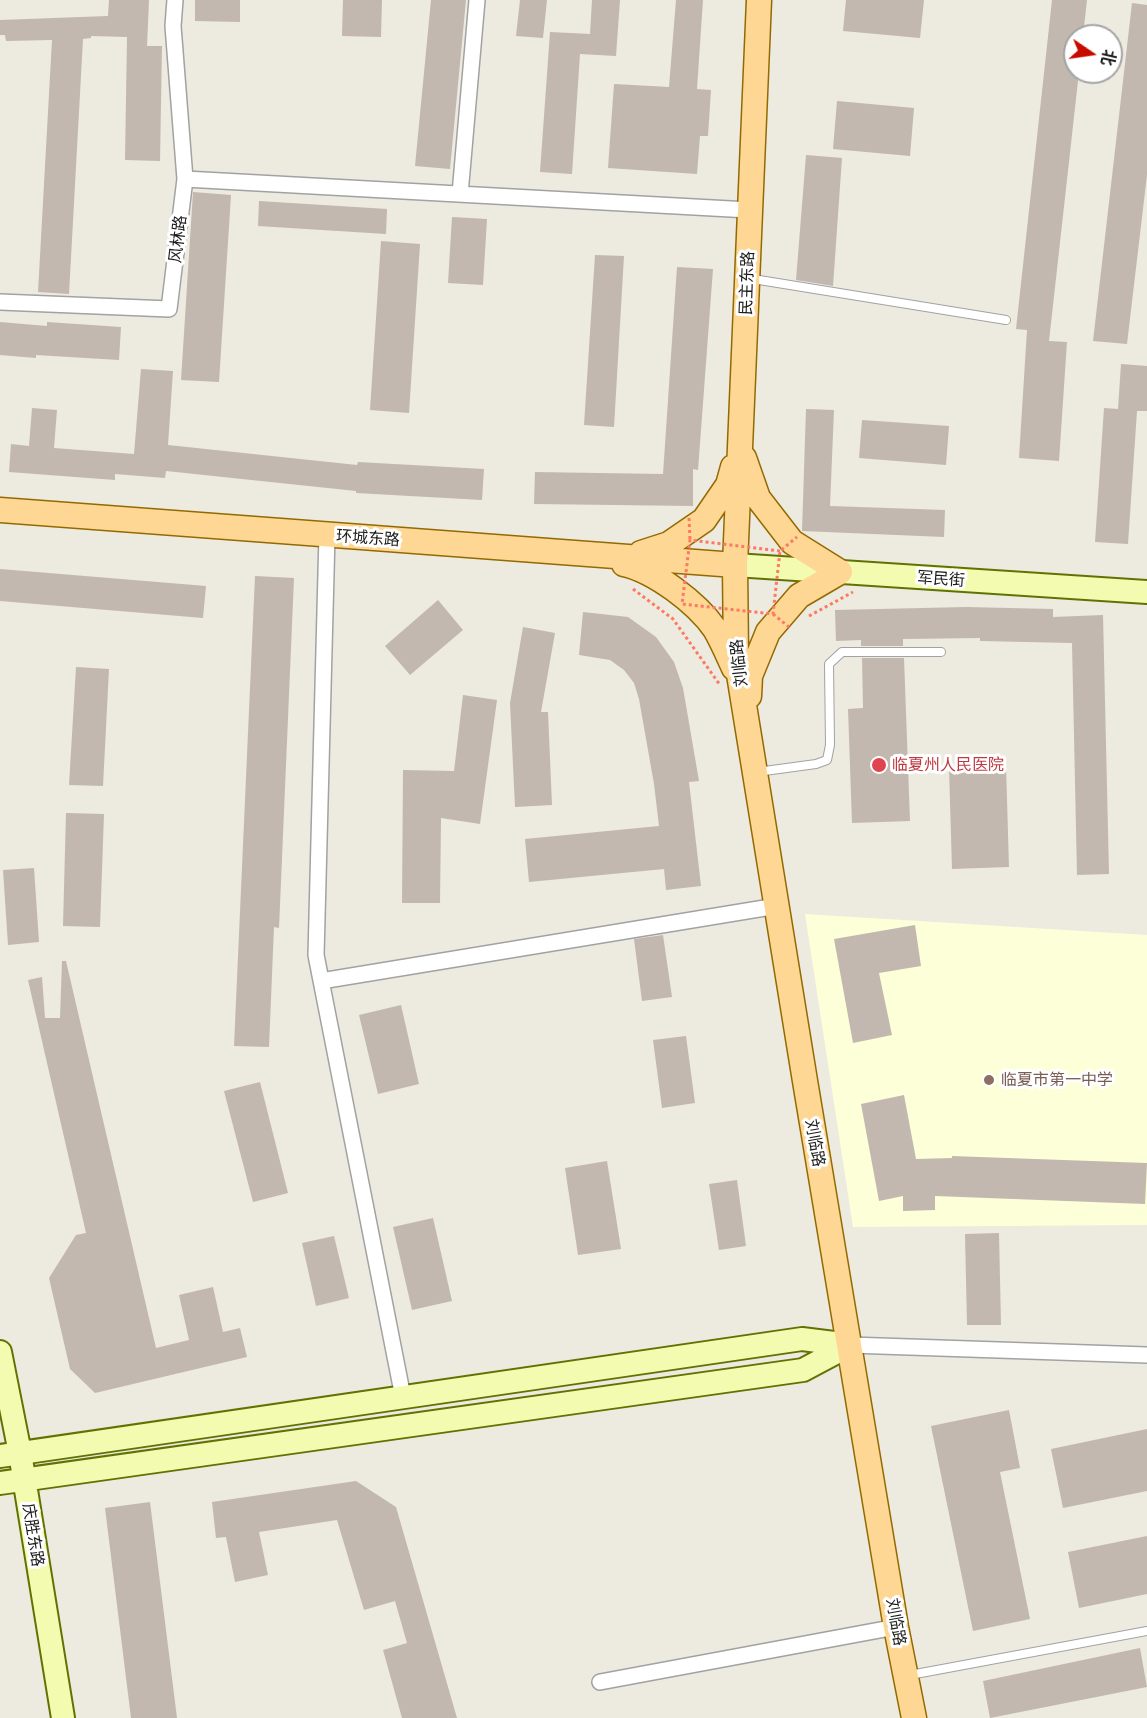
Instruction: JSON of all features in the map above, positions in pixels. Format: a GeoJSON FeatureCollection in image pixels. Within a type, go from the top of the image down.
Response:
{"type":"FeatureCollection","features":[{"type":"Feature","properties":{"kind":"main road","name":"民主东路"},"geometry":{"type":"LineString","coordinates":[[735,566],[759,0]]}},
{"type":"Feature","properties":{"kind":"main road"},"geometry":{"type":"LineString","coordinates":[[587,554],[629,556],[669,544],[704,520],[728,485],[740,445]]}},
{"type":"Feature","properties":{"kind":"main road"},"geometry":{"type":"LineString","coordinates":[[740,445],[758,498],[792,542],[840,572],[799,596],[768,632],[750,676],[747,724]]}},
{"type":"Feature","properties":{"kind":"main road","name":"环城东路"},"geometry":{"type":"LineString","coordinates":[[0,510],[735,566]]}},
{"type":"Feature","properties":{"kind":"main road"},"geometry":{"type":"LineString","coordinates":[[587,554],[636,566],[679,592],[707,621],[714,629],[738,674],[747,724]]}},
{"type":"Feature","properties":{"kind":"main road","name":"军民街"},"geometry":{"type":"LineString","coordinates":[[735,566],[1147,592]]}},
{"type":"Feature","properties":{"kind":"main road","name":"刘临路"},"geometry":{"type":"LineString","coordinates":[[735,566],[736,656],[896,1627],[914,1718]]}},
{"type":"Feature","properties":{"kind":"main road"},"geometry":{"type":"LineString","coordinates":[[10,1455],[802,1339],[850,1345]]}},
{"type":"Feature","properties":{"kind":"main road"},"geometry":{"type":"LineString","coordinates":[[0,1483],[803,1370],[850,1345]]}},
{"type":"Feature","properties":{"kind":"main road","name":"庆胜东路"},"geometry":{"type":"LineString","coordinates":[[0,1352],[10,1455],[24,1480],[63,1718]]}},
{"type":"Feature","properties":{"kind":"street","name":"风林路"},"geometry":{"type":"LineString","coordinates":[[0,302],[169,309],[185,179],[173,26],[175,0]]}},
{"type":"Feature","properties":{"kind":"street"},"geometry":{"type":"LineString","coordinates":[[460,194],[477,0]]}},
{"type":"Feature","properties":{"kind":"street"},"geometry":{"type":"LineString","coordinates":[[185,179],[749,210]]}},
{"type":"Feature","properties":{"kind":"street"},"geometry":{"type":"LineString","coordinates":[[327,535],[316,956],[403,1397]]}},
{"type":"Feature","properties":{"kind":"street"},"geometry":{"type":"LineString","coordinates":[[321,981],[777,906]]}},
{"type":"Feature","properties":{"kind":"street"},"geometry":{"type":"LineString","coordinates":[[850,1345],[1147,1355]]}},
{"type":"Feature","properties":{"kind":"street"},"geometry":{"type":"LineString","coordinates":[[600,1682],[896,1627]]}},
{"type":"Feature","properties":{"kind":"lane"},"geometry":{"type":"LineString","coordinates":[[753,279],[1006,320]]}},
{"type":"Feature","properties":{"kind":"lane"},"geometry":{"type":"LineString","coordinates":[[755,772],[816,764],[827,760],[830,745],[829,664],[842,652],[941,652]]}},
{"type":"Feature","properties":{"kind":"lane"},"geometry":{"type":"LineString","coordinates":[[905,1675],[1147,1631]]}},
{"type":"Feature","properties":{"kind":"path"},"geometry":{"type":"LineString","coordinates":[[689,518],[690,540],[682,604],[773,614],[789,627]]}},
{"type":"Feature","properties":{"kind":"path"},"geometry":{"type":"LineString","coordinates":[[690,540],[780,551],[798,537]]}},
{"type":"Feature","properties":{"kind":"path"},"geometry":{"type":"LineString","coordinates":[[773,614],[780,551]]}},
{"type":"Feature","properties":{"kind":"path"},"geometry":{"type":"LineString","coordinates":[[799,621],[884,575]]}},
{"type":"Feature","properties":{"kind":"path"},"geometry":{"type":"LineString","coordinates":[[630,587],[673,619],[720,686]]}},
{"type":"Feature","properties":{"kind":"shaded area","name":"临夏市第一中学"},"geometry":{"type":"Polygon","coordinates":[[[805,914],[1147,935],[1147,1225],[853,1227],[805,914]]]}},
{"type":"Feature","properties":{"kind":"building"},"geometry":{"type":"Polygon","coordinates":[[[109,0],[149,0],[147,46],[162,46],[160,161],[125,160],[127,37],[91,36],[91,38],[83,39],[69,294],[38,292],[52,40],[6,41],[5,35],[0,35],[0,20],[108,16],[109,0]]]}},
{"type":"Feature","properties":{"kind":"building"},"geometry":{"type":"Polygon","coordinates":[[[195,0],[240,0],[240,22],[195,21],[195,0]]]}},
{"type":"Feature","properties":{"kind":"building"},"geometry":{"type":"Polygon","coordinates":[[[343,0],[382,0],[381,37],[342,36],[343,0]]]}},
{"type":"Feature","properties":{"kind":"building"},"geometry":{"type":"Polygon","coordinates":[[[431,0],[466,0],[450,169],[415,166],[431,0]]]}},
{"type":"Feature","properties":{"kind":"building"},"geometry":{"type":"Polygon","coordinates":[[[520,0],[547,0],[543,38],[516,36],[520,0]]]}},
{"type":"Feature","properties":{"kind":"building"},"geometry":{"type":"Polygon","coordinates":[[[592,0],[620,0],[616,56],[580,54],[572,174],[540,172],[550,32],[590,34],[592,0]]]}},
{"type":"Feature","properties":{"kind":"building"},"geometry":{"type":"Polygon","coordinates":[[[676,0],[703,0],[697,89],[711,90],[708,136],[700,136],[697,174],[608,168],[614,84],[669,87],[676,0]]]}},
{"type":"Feature","properties":{"kind":"building"},"geometry":{"type":"Polygon","coordinates":[[[846,0],[924,0],[920,38],[843,31],[846,0]]]}},
{"type":"Feature","properties":{"kind":"building"},"geometry":{"type":"Polygon","coordinates":[[[1052,0],[1087,0],[1084,24],[1063,24],[1063,84],[1078,84],[1049,341],[1067,342],[1059,461],[1019,458],[1027,330],[1016,329],[1052,0]]]}},
{"type":"Feature","properties":{"kind":"building"},"geometry":{"type":"Polygon","coordinates":[[[1132,3],[1147,5],[1147,175],[1127,344],[1093,341],[1132,3]]]}},
{"type":"Feature","properties":{"kind":"building"},"geometry":{"type":"Polygon","coordinates":[[[837,101],[914,108],[910,156],[833,149],[837,101]]]}},
{"type":"Feature","properties":{"kind":"building"},"geometry":{"type":"Polygon","coordinates":[[[806,155],[842,158],[833,286],[796,280],[806,155]]]}},
{"type":"Feature","properties":{"kind":"building"},"geometry":{"type":"Polygon","coordinates":[[[193,192],[231,195],[219,382],[181,380],[193,192]]]}},
{"type":"Feature","properties":{"kind":"building"},"geometry":{"type":"Polygon","coordinates":[[[259,201],[387,209],[386,234],[258,226],[259,201]]]}},
{"type":"Feature","properties":{"kind":"building"},"geometry":{"type":"Polygon","coordinates":[[[452,217],[487,219],[483,285],[448,283],[452,217]]]}},
{"type":"Feature","properties":{"kind":"building"},"geometry":{"type":"Polygon","coordinates":[[[381,241],[420,244],[409,413],[370,410],[381,241]]]}},
{"type":"Feature","properties":{"kind":"building"},"geometry":{"type":"Polygon","coordinates":[[[595,255],[624,256],[614,427],[584,425],[595,255]]]}},
{"type":"Feature","properties":{"kind":"building"},"geometry":{"type":"Polygon","coordinates":[[[677,267],[713,269],[698,470],[693,469],[693,506],[534,504],[535,472],[663,474],[677,267]]]}},
{"type":"Feature","properties":{"kind":"building"},"geometry":{"type":"Polygon","coordinates":[[[0,322],[47,326],[47,322],[121,327],[119,360],[0,355],[0,322]]]}},
{"type":"Feature","properties":{"kind":"building"},"geometry":{"type":"Polygon","coordinates":[[[1121,364],[1147,366],[1147,411],[1137,411],[1128,544],[1095,542],[1104,408],[1118,409],[1121,364]]]}},
{"type":"Feature","properties":{"kind":"building"},"geometry":{"type":"Polygon","coordinates":[[[141,369],[173,371],[168,445],[357,465],[358,462],[484,469],[482,500],[356,493],[356,491],[166,471],[165,478],[115,474],[115,480],[9,472],[11,444],[29,446],[32,408],[57,410],[54,448],[134,454],[141,369]]]}},
{"type":"Feature","properties":{"kind":"building"},"geometry":{"type":"Polygon","coordinates":[[[806,409],[834,410],[830,506],[945,510],[944,537],[802,531],[806,409]]]}},
{"type":"Feature","properties":{"kind":"building"},"geometry":{"type":"Polygon","coordinates":[[[862,420],[949,426],[946,465],[859,458],[862,420]]]}},
{"type":"Feature","properties":{"kind":"building"},"geometry":{"type":"Polygon","coordinates":[[[0,569],[206,586],[203,618],[0,601],[0,569]]]}},
{"type":"Feature","properties":{"kind":"building"},"geometry":{"type":"Polygon","coordinates":[[[255,576],[294,578],[279,928],[274,927],[269,1047],[234,1046],[255,576]]]}},
{"type":"Feature","properties":{"kind":"building"},"geometry":{"type":"Polygon","coordinates":[[[438,600],[463,630],[410,675],[385,646],[438,600]]]}},
{"type":"Feature","properties":{"kind":"building"},"geometry":{"type":"Polygon","coordinates":[[[966,607],[1053,609],[1053,617],[1103,615],[1109,874],[1077,875],[1072,643],[980,641],[980,638],[903,639],[903,646],[861,646],[861,640],[836,641],[835,610],[966,607]]]}},
{"type":"Feature","properties":{"kind":"building"},"geometry":{"type":"Polygon","coordinates":[[[583,612],[628,617],[656,637],[674,662],[683,688],[699,781],[689,782],[701,886],[666,890],[664,869],[529,882],[525,839],[659,826],[654,784],[634,683],[624,670],[610,660],[579,655],[583,612]]]}},
{"type":"Feature","properties":{"kind":"building"},"geometry":{"type":"Polygon","coordinates":[[[523,627],[555,633],[541,712],[548,712],[552,805],[515,807],[510,703],[523,627]]]}},
{"type":"Feature","properties":{"kind":"building","name":"临夏州人民医院"},"geometry":{"type":"Polygon","coordinates":[[[862,658],[904,658],[910,821],[852,823],[848,709],[863,708],[862,658]]]}},
{"type":"Feature","properties":{"kind":"building"},"geometry":{"type":"Polygon","coordinates":[[[76,667],[109,669],[103,786],[69,785],[76,667]]]}},
{"type":"Feature","properties":{"kind":"building"},"geometry":{"type":"Polygon","coordinates":[[[463,695],[497,700],[480,824],[441,818],[440,903],[402,903],[403,770],[454,771],[463,695]]]}},
{"type":"Feature","properties":{"kind":"building"},"geometry":{"type":"Polygon","coordinates":[[[1006,766],[1009,867],[952,869],[949,768],[1006,766]]]}},
{"type":"Feature","properties":{"kind":"building"},"geometry":{"type":"Polygon","coordinates":[[[66,813],[104,814],[100,927],[63,926],[66,813]]]}},
{"type":"Feature","properties":{"kind":"building"},"geometry":{"type":"Polygon","coordinates":[[[34,868],[39,942],[8,945],[3,870],[34,868]]]}},
{"type":"Feature","properties":{"kind":"building"},"geometry":{"type":"Polygon","coordinates":[[[915,925],[921,966],[879,973],[892,1035],[853,1043],[834,939],[915,925]]]}},
{"type":"Feature","properties":{"kind":"building"},"geometry":{"type":"Polygon","coordinates":[[[663,935],[672,997],[642,1001],[634,939],[663,935]]]}},
{"type":"Feature","properties":{"kind":"building"},"geometry":{"type":"Polygon","coordinates":[[[62,961],[66,961],[156,1348],[189,1340],[179,1295],[213,1287],[223,1332],[240,1328],[247,1357],[95,1393],[70,1369],[49,1278],[76,1235],[86,1233],[28,980],[42,977],[45,1018],[60,1018],[62,961]]]}},
{"type":"Feature","properties":{"kind":"building"},"geometry":{"type":"Polygon","coordinates":[[[401,1005],[419,1084],[378,1094],[359,1015],[401,1005]]]}},
{"type":"Feature","properties":{"kind":"building"},"geometry":{"type":"Polygon","coordinates":[[[686,1036],[695,1103],[662,1108],[653,1040],[686,1036]]]}},
{"type":"Feature","properties":{"kind":"building"},"geometry":{"type":"Polygon","coordinates":[[[260,1082],[288,1193],[253,1202],[224,1091],[260,1082]]]}},
{"type":"Feature","properties":{"kind":"building"},"geometry":{"type":"Polygon","coordinates":[[[904,1095],[916,1159],[952,1158],[952,1156],[1147,1163],[1145,1204],[935,1196],[935,1210],[903,1211],[903,1196],[879,1201],[861,1104],[904,1095]]]}},
{"type":"Feature","properties":{"kind":"building"},"geometry":{"type":"Polygon","coordinates":[[[607,1161],[621,1249],[578,1255],[565,1168],[607,1161]]]}},
{"type":"Feature","properties":{"kind":"building"},"geometry":{"type":"Polygon","coordinates":[[[737,1180],[746,1246],[719,1250],[709,1184],[737,1180]]]}},
{"type":"Feature","properties":{"kind":"building"},"geometry":{"type":"Polygon","coordinates":[[[433,1218],[452,1301],[412,1310],[393,1227],[433,1218]]]}},
{"type":"Feature","properties":{"kind":"building"},"geometry":{"type":"Polygon","coordinates":[[[999,1233],[1001,1325],[967,1325],[965,1234],[999,1233]]]}},
{"type":"Feature","properties":{"kind":"building"},"geometry":{"type":"Polygon","coordinates":[[[334,1236],[349,1298],[316,1306],[302,1243],[334,1236]]]}},
{"type":"Feature","properties":{"kind":"building"},"geometry":{"type":"Polygon","coordinates":[[[1009,1410],[1020,1468],[1000,1472],[1030,1619],[973,1631],[931,1426],[1009,1410]]]}},
{"type":"Feature","properties":{"kind":"building"},"geometry":{"type":"Polygon","coordinates":[[[1147,1429],[1147,1491],[1063,1508],[1051,1449],[1147,1429]]]}},
{"type":"Feature","properties":{"kind":"building"},"geometry":{"type":"Polygon","coordinates":[[[356,1481],[396,1507],[457,1718],[402,1718],[383,1650],[407,1643],[395,1601],[364,1610],[337,1520],[259,1532],[268,1575],[235,1582],[226,1537],[216,1538],[212,1502],[356,1481]]]}},
{"type":"Feature","properties":{"kind":"building"},"geometry":{"type":"Polygon","coordinates":[[[150,1502],[177,1718],[131,1718],[105,1508],[150,1502]]]}},
{"type":"Feature","properties":{"kind":"building"},"geometry":{"type":"Polygon","coordinates":[[[1147,1536],[1147,1594],[1079,1608],[1068,1552],[1147,1536]]]}},
{"type":"Feature","properties":{"kind":"building"},"geometry":{"type":"Polygon","coordinates":[[[1140,1648],[1147,1687],[990,1718],[983,1681],[1140,1648]]]}},
{"type":"Feature","properties":{"kind":"place","name":"临夏州人民医院"},"geometry":{"type":"Point","coordinates":[879,765]}},
{"type":"Feature","properties":{"kind":"place","name":"临夏市第一中学"},"geometry":{"type":"Point","coordinates":[989,1080]}}]}
